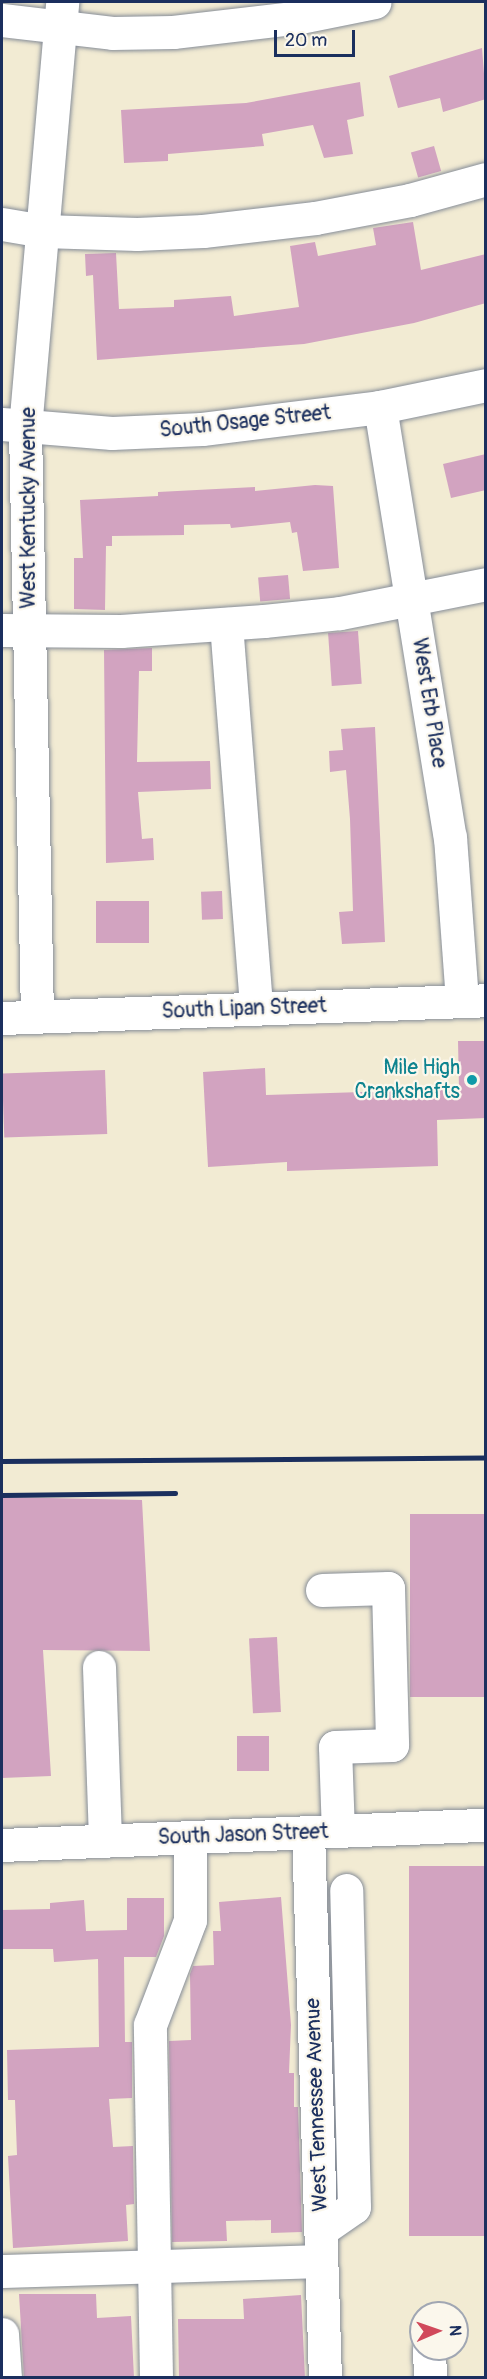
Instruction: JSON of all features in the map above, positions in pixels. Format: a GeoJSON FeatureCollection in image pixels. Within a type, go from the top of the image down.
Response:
{"type":"FeatureCollection","features":[{"type":"Feature","properties":{"kind":"street"},"geometry":{"type":"LineString","coordinates":[[2,20],[60,15],[174,32],[300,17],[375,2]]}},
{"type":"Feature","properties":{"kind":"street","name":"West Kentucky Avenue"},"geometry":{"type":"LineString","coordinates":[[37,1016],[16,631],[14,426],[43,231],[60,15]]}},
{"type":"Feature","properties":{"kind":"street"},"geometry":{"type":"LineString","coordinates":[[2,224],[43,231],[137,234],[304,219],[410,200],[486,179]]}},
{"type":"Feature","properties":{"kind":"street","name":"South Osage Street"},"geometry":{"type":"LineString","coordinates":[[14,426],[111,433],[202,429],[380,407],[486,385]]}},
{"type":"Feature","properties":{"kind":"street","name":"West Erb Place"},"geometry":{"type":"LineString","coordinates":[[380,407],[450,837],[474,1000]]}},
{"type":"Feature","properties":{"kind":"street"},"geometry":{"type":"LineString","coordinates":[[16,631],[226,624],[340,613],[486,584]]}},
{"type":"Feature","properties":{"kind":"street"},"geometry":{"type":"LineString","coordinates":[[226,624],[255,1009]]}},
{"type":"Feature","properties":{"kind":"street","name":"South Lipan Street"},"geometry":{"type":"LineString","coordinates":[[2,1018],[474,1000]]}},
{"type":"Feature","properties":{"kind":"street","name":"West Tennessee Avenue"},"geometry":{"type":"LineString","coordinates":[[322,1590],[388,1588],[392,1745],[335,1747],[323,1831],[321,2245],[325,2378]]}},
{"type":"Feature","properties":{"kind":"street"},"geometry":{"type":"LineString","coordinates":[[99,1667],[105,1840]]}},
{"type":"Feature","properties":{"kind":"street","name":"South Jason Street"},"geometry":{"type":"LineString","coordinates":[[2,1845],[486,1825]]}},
{"type":"Feature","properties":{"kind":"street"},"geometry":{"type":"LineString","coordinates":[[156,2378],[150,2025],[190,1920],[190,1837]]}},
{"type":"Feature","properties":{"kind":"street"},"geometry":{"type":"LineString","coordinates":[[2,2271],[153,2266],[321,2245],[354,2207],[346,1890]]}},
{"type":"Feature","properties":{"kind":"street"},"geometry":{"type":"LineString","coordinates":[[2,2334],[4,2378]]}},
{"type":"Feature","properties":{"kind":"street"},"geometry":{"type":"LineString","coordinates":[[429,2361],[430,2378]]}},
{"type":"Feature","properties":{"kind":"building"},"geometry":{"type":"Polygon","coordinates":[[[482,48],[486,99],[443,112],[440,98],[398,108],[389,76],[482,48]]]}},
{"type":"Feature","properties":{"kind":"building"},"geometry":{"type":"Polygon","coordinates":[[[360,82],[364,116],[347,120],[353,154],[324,158],[313,125],[262,134],[264,146],[168,154],[168,161],[124,163],[121,110],[246,103],[360,82]]]}},
{"type":"Feature","properties":{"kind":"building"},"geometry":{"type":"Polygon","coordinates":[[[434,146],[441,171],[418,178],[411,153],[434,146]]]}},
{"type":"Feature","properties":{"kind":"building"},"geometry":{"type":"Polygon","coordinates":[[[413,222],[421,270],[486,254],[486,303],[414,323],[304,344],[97,360],[93,275],[86,276],[85,254],[116,253],[119,309],[174,307],[174,300],[231,296],[234,316],[299,307],[290,246],[315,242],[318,256],[376,245],[373,228],[413,222]]]}},
{"type":"Feature","properties":{"kind":"building"},"geometry":{"type":"Polygon","coordinates":[[[486,454],[486,490],[451,498],[443,464],[486,454]]]}},
{"type":"Feature","properties":{"kind":"building"},"geometry":{"type":"Polygon","coordinates":[[[315,485],[333,486],[339,568],[303,571],[297,532],[292,533],[290,522],[231,528],[230,524],[184,525],[184,535],[112,536],[112,546],[106,546],[105,610],[74,609],[74,558],[83,558],[80,500],[158,496],[158,492],[255,487],[255,491],[315,485]]]}},
{"type":"Feature","properties":{"kind":"building"},"geometry":{"type":"Polygon","coordinates":[[[288,575],[290,599],[260,602],[258,578],[288,575]]]}},
{"type":"Feature","properties":{"kind":"building"},"geometry":{"type":"Polygon","coordinates":[[[358,631],[362,684],[332,686],[328,633],[358,631]]]}},
{"type":"Feature","properties":{"kind":"building"},"geometry":{"type":"Polygon","coordinates":[[[152,648],[152,671],[139,671],[137,762],[210,761],[211,789],[138,792],[142,839],[153,838],[154,860],[106,863],[104,650],[152,648]]]}},
{"type":"Feature","properties":{"kind":"building"},"geometry":{"type":"Polygon","coordinates":[[[375,727],[385,942],[342,944],[339,912],[353,911],[350,819],[346,770],[330,772],[329,751],[343,750],[341,729],[375,727]]]}},
{"type":"Feature","properties":{"kind":"building"},"geometry":{"type":"Polygon","coordinates":[[[222,891],[223,919],[202,920],[201,892],[222,891]]]}},
{"type":"Feature","properties":{"kind":"building"},"geometry":{"type":"Polygon","coordinates":[[[96,901],[149,901],[149,943],[96,943],[96,901]]]}},
{"type":"Feature","properties":{"kind":"building"},"geometry":{"type":"Polygon","coordinates":[[[458,1041],[486,1041],[486,1118],[437,1120],[438,1166],[287,1171],[287,1162],[208,1167],[203,1072],[265,1068],[266,1095],[459,1089],[458,1041]]]}},
{"type":"Feature","properties":{"kind":"building"},"geometry":{"type":"Polygon","coordinates":[[[105,1070],[107,1134],[4,1138],[2,1074],[105,1070]]]}},
{"type":"Feature","properties":{"kind":"building"},"geometry":{"type":"Polygon","coordinates":[[[2,1497],[142,1500],[150,1651],[43,1650],[51,1776],[2,1778],[2,1497]]]}},
{"type":"Feature","properties":{"kind":"building"},"geometry":{"type":"Polygon","coordinates":[[[410,1514],[486,1514],[486,1697],[410,1697],[410,1514]]]}},
{"type":"Feature","properties":{"kind":"building"},"geometry":{"type":"Polygon","coordinates":[[[277,1637],[281,1712],[253,1713],[249,1638],[277,1637]]]}},
{"type":"Feature","properties":{"kind":"building"},"geometry":{"type":"Polygon","coordinates":[[[237,1736],[269,1736],[269,1771],[237,1771],[237,1736]]]}},
{"type":"Feature","properties":{"kind":"building"},"geometry":{"type":"Polygon","coordinates":[[[409,1866],[486,1866],[486,2236],[409,2236],[409,1866]]]}},
{"type":"Feature","properties":{"kind":"building"},"geometry":{"type":"Polygon","coordinates":[[[281,1897],[291,2025],[289,2073],[294,2073],[294,2107],[298,2107],[302,2232],[271,2233],[271,2220],[226,2221],[227,2241],[172,2242],[169,2041],[191,2040],[190,1974],[193,1966],[214,1965],[213,1931],[221,1931],[219,1902],[281,1897]]]}},
{"type":"Feature","properties":{"kind":"building"},"geometry":{"type":"Polygon","coordinates":[[[127,1898],[164,1898],[164,1936],[156,1957],[124,1957],[125,2042],[132,2042],[132,2098],[109,2099],[113,2147],[133,2146],[134,2204],[126,2205],[128,2241],[13,2248],[8,2156],[17,2155],[15,2100],[8,2100],[7,2050],[99,2047],[98,1959],[54,1962],[53,1949],[2,1949],[2,1910],[50,1909],[50,1903],[84,1900],[86,1931],[127,1930],[127,1898]]]}},
{"type":"Feature","properties":{"kind":"building"},"geometry":{"type":"Polygon","coordinates":[[[19,2294],[96,2294],[97,2318],[131,2316],[134,2378],[24,2378],[19,2294]]]}},
{"type":"Feature","properties":{"kind":"building"},"geometry":{"type":"Polygon","coordinates":[[[301,2295],[305,2378],[179,2378],[178,2319],[244,2319],[243,2299],[301,2295]]]}},
{"type":"Feature","properties":{"kind":"railway"},"geometry":{"type":"LineString","coordinates":[[2,1461],[486,1458]]}},
{"type":"Feature","properties":{"kind":"railway"},"geometry":{"type":"LineString","coordinates":[[2,1495],[175,1493]]}},
{"type":"Feature","properties":{"kind":"place","name":"Mile High Crankshafts"},"geometry":{"type":"Point","coordinates":[472,1080]}}]}
